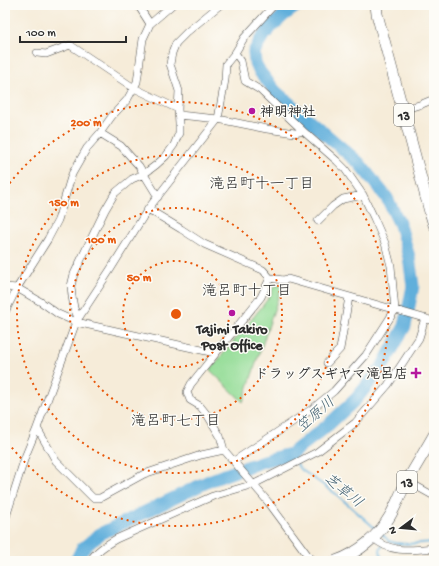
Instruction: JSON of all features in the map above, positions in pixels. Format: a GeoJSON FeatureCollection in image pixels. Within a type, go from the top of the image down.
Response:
{"type":"FeatureCollection","features":[{"type":"Feature","properties":{"kind":"main road","name":"13"},"geometry":{"type":"LineString","coordinates":[[376,5],[377,14],[434,224]]}},
{"type":"Feature","properties":{"kind":"main road","name":"13"},"geometry":{"type":"LineString","coordinates":[[336,561],[354,552],[377,536],[390,516],[407,481],[434,435]]}},
{"type":"Feature","properties":{"kind":"street"},"geometry":{"type":"LineString","coordinates":[[138,5],[150,24]]}},
{"type":"Feature","properties":{"kind":"street"},"geometry":{"type":"LineString","coordinates":[[5,312],[17,288],[48,239],[58,220],[72,174],[87,148],[112,116],[127,100],[134,88],[137,82],[143,39],[150,24],[172,5]]}},
{"type":"Feature","properties":{"kind":"street"},"geometry":{"type":"LineString","coordinates":[[77,320],[74,308],[72,286],[74,274],[105,210],[115,193],[132,179],[144,174],[166,156],[174,145],[179,133],[178,91],[170,64],[176,43],[220,5]]}},
{"type":"Feature","properties":{"kind":"street"},"geometry":{"type":"LineString","coordinates":[[5,520],[25,457],[77,320],[148,209],[218,119],[225,80],[226,64],[236,53],[244,38],[274,5]]}},
{"type":"Feature","properties":{"kind":"street"},"geometry":{"type":"LineString","coordinates":[[38,53],[46,54],[70,45],[134,88],[178,112],[267,129],[295,132],[303,131]]}},
{"type":"Feature","properties":{"kind":"street"},"geometry":{"type":"LineString","coordinates":[[234,461],[302,417],[334,391],[366,355],[395,310],[390,266],[385,243],[363,195],[345,169],[337,161],[260,90],[245,81],[241,61],[236,53]]}},
{"type":"Feature","properties":{"kind":"street"},"geometry":{"type":"LineString","coordinates":[[403,110],[434,99]]}},
{"type":"Feature","properties":{"kind":"street"},"geometry":{"type":"LineString","coordinates":[[100,133],[121,146],[140,166],[158,197]]}},
{"type":"Feature","properties":{"kind":"street"},"geometry":{"type":"LineString","coordinates":[[318,221],[333,206],[343,199],[363,195]]}},
{"type":"Feature","properties":{"kind":"street"},"geometry":{"type":"LineString","coordinates":[[148,209],[204,244],[263,270],[270,278],[282,280],[288,279],[434,321]]}},
{"type":"Feature","properties":{"kind":"street"},"geometry":{"type":"LineString","coordinates":[[270,278],[261,297],[215,353],[191,384],[187,392],[190,400],[200,406],[208,416],[220,436],[224,450],[254,484],[312,561]]}},
{"type":"Feature","properties":{"kind":"street"},"geometry":{"type":"LineString","coordinates":[[5,286],[17,288],[58,314],[77,320],[215,353]]}},
{"type":"Feature","properties":{"kind":"street"},"geometry":{"type":"LineString","coordinates":[[327,363],[340,349],[349,297]]}},
{"type":"Feature","properties":{"kind":"street"},"geometry":{"type":"LineString","coordinates":[[90,561],[105,545],[116,539],[213,496],[254,484],[317,452],[355,423],[388,385],[418,338],[425,318]]}},
{"type":"Feature","properties":{"kind":"street"},"geometry":{"type":"LineString","coordinates":[[37,428],[56,461],[93,498],[100,498],[144,474],[201,455],[224,450]]}},
{"type":"Feature","properties":{"kind":"street"},"geometry":{"type":"LineString","coordinates":[[407,481],[434,496]]}},
{"type":"Feature","properties":{"kind":"street"},"geometry":{"type":"LineString","coordinates":[[377,536],[386,546],[405,550],[434,548]]}},
{"type":"Feature","properties":{"kind":"green space"},"geometry":{"type":"Polygon","coordinates":[[[277,285],[282,286],[243,402],[210,370],[264,304],[271,294],[273,287],[277,285]]]}},
{"type":"Feature","properties":{"kind":"waterway","name":"笠原川"},"geometry":{"type":"LineString","coordinates":[[76,561],[82,549],[100,534],[211,480],[263,461],[291,454],[327,426],[356,399],[382,367],[405,326],[413,286],[409,257],[400,225],[387,198],[359,163],[276,92],[260,72],[255,63],[254,52],[261,39],[272,26],[298,5]]}},
{"type":"Feature","properties":{"kind":"waterway","name":"芝草川"},"geometry":{"type":"LineString","coordinates":[[291,454],[295,461]]}},
{"type":"Feature","properties":{"kind":"waterway","name":"芝草川"},"geometry":{"type":"LineString","coordinates":[[297,464],[299,468],[336,494],[376,529]]}},
{"type":"Feature","properties":{"kind":"waterway","name":"芝草川"},"geometry":{"type":"LineString","coordinates":[[382,534],[393,543],[411,544],[434,542]]}},
{"type":"Feature","properties":{"kind":"waterway"},"geometry":{"type":"LineString","coordinates":[[382,546],[380,550],[382,561]]}},
{"type":"Feature","properties":{"kind":"place","name":"神明神社"},"geometry":{"type":"Point","coordinates":[252,111]}},
{"type":"Feature","properties":{"kind":"place","name":"Tajimi Takiro Post Office"},"geometry":{"type":"Point","coordinates":[232,313]}},
{"type":"Feature","properties":{"kind":"place","name":"ドラッグスギヤマ滝呂店"},"geometry":{"type":"Point","coordinates":[416,373]}},
{"type":"Feature","properties":{"kind":"district","name":"滝呂町十一丁目"},"geometry":{"type":"Point","coordinates":[262,183]}},
{"type":"Feature","properties":{"kind":"district","name":"滝呂町十丁目"},"geometry":{"type":"Point","coordinates":[247,290]}},
{"type":"Feature","properties":{"kind":"district","name":"滝呂町七丁目"},"geometry":{"type":"Point","coordinates":[176,420]}}]}
